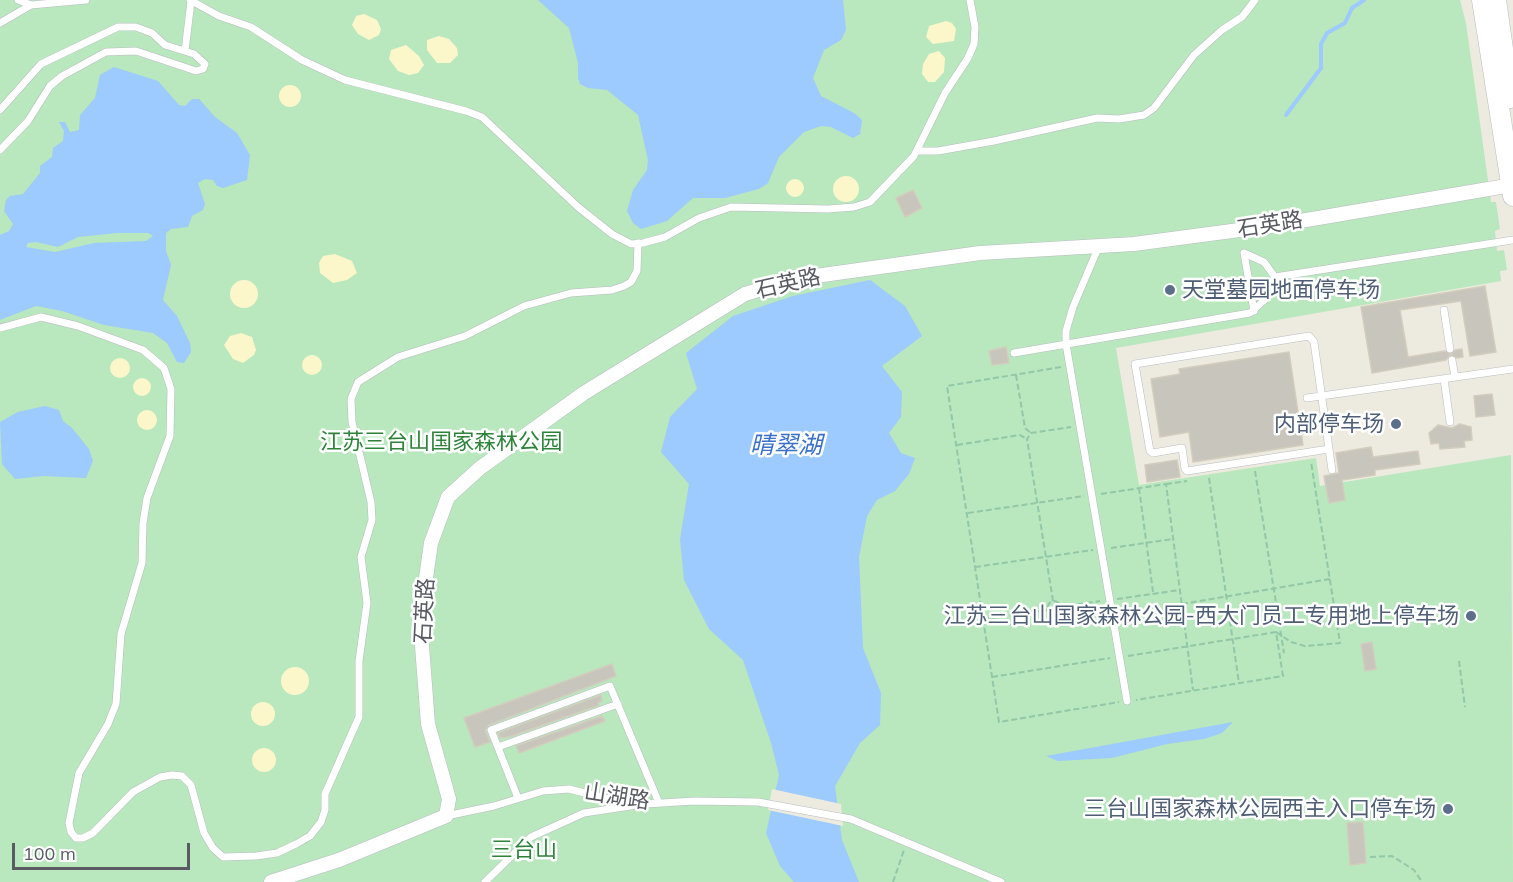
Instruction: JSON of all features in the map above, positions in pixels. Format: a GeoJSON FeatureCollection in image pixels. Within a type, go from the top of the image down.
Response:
{"type":"FeatureCollection","features":[{"type":"Feature","properties":{"kind":"main road"},"geometry":{"type":"LineString","coordinates":[[1482,0],[1502,50],[1512,190]]}},
{"type":"Feature","properties":{"kind":"main road"},"geometry":{"type":"LineString","coordinates":[[1496,0],[1513,118]]}},
{"type":"Feature","properties":{"kind":"street","name":"石英路"},"geometry":{"type":"LineString","coordinates":[[446,816],[449,799],[429,724],[420,620],[431,543],[448,497],[480,468],[584,393],[745,294],[794,279],[980,253],[1134,244],[1512,190]]}},
{"type":"Feature","properties":{"kind":"street","name":"山湖路"},"geometry":{"type":"LineString","coordinates":[[271,882],[350,856],[446,816]]}},
{"type":"Feature","properties":{"kind":"lane"},"geometry":{"type":"LineString","coordinates":[[18,0],[31,5]]}},
{"type":"Feature","properties":{"kind":"lane"},"geometry":{"type":"LineString","coordinates":[[0,23],[31,5],[86,0]]}},
{"type":"Feature","properties":{"kind":"lane"},"geometry":{"type":"LineString","coordinates":[[185,51],[190,0],[219,16],[250,27],[302,60],[345,80],[482,117],[578,207],[612,234],[631,244],[665,237],[699,218],[731,207],[828,209],[854,207],[870,202],[917,151],[945,93],[968,58],[974,44],[974,11],[970,0]]}},
{"type":"Feature","properties":{"kind":"lane"},"geometry":{"type":"LineString","coordinates":[[917,151],[938,151],[994,141],[1097,118],[1119,119],[1144,115],[1154,108],[1194,55],[1242,16],[1255,0]]}},
{"type":"Feature","properties":{"kind":"lane"},"geometry":{"type":"LineString","coordinates":[[0,111],[41,64],[118,27],[136,27],[152,33],[165,45],[201,58],[205,64],[203,69],[196,71],[136,51],[106,52],[62,76],[50,87],[28,121],[0,150]]}},
{"type":"Feature","properties":{"kind":"lane"},"geometry":{"type":"LineString","coordinates":[[1275,277],[1513,240]]}},
{"type":"Feature","properties":{"kind":"lane"},"geometry":{"type":"LineString","coordinates":[[0,328],[41,317],[78,326],[143,350],[156,358],[164,368],[171,389],[170,436],[147,498],[143,523],[142,563],[121,634],[116,704],[103,734],[79,773],[69,823],[71,832],[76,838],[83,838],[93,833],[133,792],[160,777],[172,775],[182,777],[190,785],[204,833],[213,848],[223,857],[277,853],[310,836],[321,822],[325,810],[325,794],[359,717],[359,661],[367,603],[360,557],[372,520],[371,502],[352,422],[351,399],[358,382],[398,357],[465,336],[524,306],[571,293],[612,290],[624,286],[631,282],[637,271],[638,243]]}},
{"type":"Feature","properties":{"kind":"lane"},"geometry":{"type":"LineString","coordinates":[[1100,246],[1073,307],[1066,331],[1066,344],[1127,701]]}},
{"type":"Feature","properties":{"kind":"lane"},"geometry":{"type":"LineString","coordinates":[[1254,311],[1244,253],[1264,262],[1275,277]]}},
{"type":"Feature","properties":{"kind":"lane"},"geometry":{"type":"LineString","coordinates":[[1014,353],[1254,311],[1269,296],[1275,277]]}},
{"type":"Feature","properties":{"kind":"lane"},"geometry":{"type":"LineString","coordinates":[[1444,310],[1450,349]]}},
{"type":"Feature","properties":{"kind":"lane"},"geometry":{"type":"LineString","coordinates":[[1329,449],[1187,471],[1182,448],[1154,453],[1150,450],[1135,364],[1309,336],[1314,342],[1332,470]]}},
{"type":"Feature","properties":{"kind":"lane"},"geometry":{"type":"LineString","coordinates":[[1452,360],[1455,378]]}},
{"type":"Feature","properties":{"kind":"lane"},"geometry":{"type":"LineString","coordinates":[[1307,398],[1513,369]]}},
{"type":"Feature","properties":{"kind":"lane"},"geometry":{"type":"LineString","coordinates":[[1444,379],[1450,422]]}},
{"type":"Feature","properties":{"kind":"lane"},"geometry":{"type":"LineString","coordinates":[[518,798],[491,730],[610,686],[659,803]]}},
{"type":"Feature","properties":{"kind":"lane"},"geometry":{"type":"LineString","coordinates":[[498,747],[618,704]]}},
{"type":"Feature","properties":{"kind":"lane","name":"山湖路"},"geometry":{"type":"LineString","coordinates":[[446,816],[494,806],[518,798],[569,789],[646,804],[758,802],[851,819],[1001,882]]}},
{"type":"Feature","properties":{"kind":"lane"},"geometry":{"type":"LineString","coordinates":[[485,882],[495,869],[531,837],[584,813],[646,804]]}},
{"type":"Feature","properties":{"kind":"path"},"geometry":{"type":"LineString","coordinates":[[1070,365],[947,386],[999,722],[1283,676],[1276,632]]}},
{"type":"Feature","properties":{"kind":"path"},"geometry":{"type":"LineString","coordinates":[[1016,375],[1025,428],[1031,433],[1080,426]]}},
{"type":"Feature","properties":{"kind":"path"},"geometry":{"type":"LineString","coordinates":[[1020,435],[1025,428]]}},
{"type":"Feature","properties":{"kind":"path"},"geometry":{"type":"LineString","coordinates":[[1031,433],[1027,439],[1053,602]]}},
{"type":"Feature","properties":{"kind":"path"},"geometry":{"type":"LineString","coordinates":[[956,445],[1020,435],[1027,439]]}},
{"type":"Feature","properties":{"kind":"path"},"geometry":{"type":"LineString","coordinates":[[992,677],[1276,632],[1291,642],[1305,646],[1340,643],[1311,462]]}},
{"type":"Feature","properties":{"kind":"path"},"geometry":{"type":"LineString","coordinates":[[1255,471],[1284,653]]}},
{"type":"Feature","properties":{"kind":"path"},"geometry":{"type":"LineString","coordinates":[[1209,478],[1239,683]]}},
{"type":"Feature","properties":{"kind":"path"},"geometry":{"type":"LineString","coordinates":[[967,513],[1187,481]]}},
{"type":"Feature","properties":{"kind":"path"},"geometry":{"type":"LineString","coordinates":[[1166,484],[1193,690]]}},
{"type":"Feature","properties":{"kind":"path"},"geometry":{"type":"LineString","coordinates":[[1139,488],[1153,594]]}},
{"type":"Feature","properties":{"kind":"path"},"geometry":{"type":"LineString","coordinates":[[975,567],[1173,539]]}},
{"type":"Feature","properties":{"kind":"path"},"geometry":{"type":"LineString","coordinates":[[1182,604],[1330,579]]}},
{"type":"Feature","properties":{"kind":"path"},"geometry":{"type":"LineString","coordinates":[[983,619],[1048,610],[1053,613],[1059,610],[1059,605],[1053,602]]}},
{"type":"Feature","properties":{"kind":"path"},"geometry":{"type":"LineString","coordinates":[[1048,610],[1049,604],[1053,602]]}},
{"type":"Feature","properties":{"kind":"path"},"geometry":{"type":"LineString","coordinates":[[1459,661],[1465,708]]}},
{"type":"Feature","properties":{"kind":"path"},"geometry":{"type":"LineString","coordinates":[[893,882],[907,841]]}},
{"type":"Feature","properties":{"kind":"path"},"geometry":{"type":"LineString","coordinates":[[1370,857],[1392,856],[1414,870],[1422,882]]}},
{"type":"Feature","properties":{"kind":"green space","name":"江苏三台山国家森林公园"},"geometry":{"type":"Polygon","coordinates":[[[0,0],[1460,0],[1466,23],[1491,202],[1496,202],[1500,229],[1495,231],[1497,251],[1504,250],[1507,270],[1500,271],[1501,281],[1116,348],[1139,485],[1316,458],[1320,486],[1511,455],[1513,882],[0,882],[0,0]]]}},
{"type":"Feature","properties":{"kind":"sand"},"geometry":{"type":"Polygon","coordinates":[[[364,14],[377,20],[381,29],[379,35],[369,40],[358,34],[352,25],[356,16],[364,14]]]}},
{"type":"Feature","properties":{"kind":"sand"},"geometry":{"type":"Polygon","coordinates":[[[946,21],[952,23],[956,29],[954,41],[933,44],[926,37],[929,26],[946,21]]]}},
{"type":"Feature","properties":{"kind":"sand"},"geometry":{"type":"Polygon","coordinates":[[[439,36],[449,39],[457,48],[458,55],[450,63],[437,63],[427,50],[427,40],[439,36]]]}},
{"type":"Feature","properties":{"kind":"sand"},"geometry":{"type":"Polygon","coordinates":[[[406,45],[419,56],[424,65],[418,73],[409,75],[398,71],[389,59],[391,50],[406,45]]]}},
{"type":"Feature","properties":{"kind":"sand"},"geometry":{"type":"Polygon","coordinates":[[[939,51],[945,58],[944,72],[935,82],[928,82],[922,74],[923,64],[929,54],[939,51]]]}},
{"type":"Feature","properties":{"kind":"sand"},"geometry":{"type":"Polygon","coordinates":[[[290,85],[298,88],[301,96],[298,104],[290,107],[282,104],[279,96],[282,88],[290,85]]]}},
{"type":"Feature","properties":{"kind":"sand"},"geometry":{"type":"Polygon","coordinates":[[[846,176],[855,180],[859,189],[855,198],[846,202],[837,198],[833,189],[837,180],[846,176]]]}},
{"type":"Feature","properties":{"kind":"sand"},"geometry":{"type":"Polygon","coordinates":[[[791,179],[799,179],[804,184],[802,195],[791,197],[786,192],[786,184],[791,179]]]}},
{"type":"Feature","properties":{"kind":"sand"},"geometry":{"type":"Polygon","coordinates":[[[335,254],[352,261],[357,273],[347,280],[333,283],[320,273],[319,263],[323,256],[335,254]]]}},
{"type":"Feature","properties":{"kind":"sand"},"geometry":{"type":"Polygon","coordinates":[[[244,280],[254,284],[258,294],[254,304],[244,308],[234,304],[230,294],[234,284],[244,280]]]}},
{"type":"Feature","properties":{"kind":"sand"},"geometry":{"type":"Polygon","coordinates":[[[241,333],[252,337],[256,350],[254,355],[243,363],[233,359],[224,345],[230,336],[241,333]]]}},
{"type":"Feature","properties":{"kind":"sand"},"geometry":{"type":"Polygon","coordinates":[[[312,355],[319,358],[322,365],[319,372],[312,375],[305,372],[302,365],[305,358],[312,355]]]}},
{"type":"Feature","properties":{"kind":"sand"},"geometry":{"type":"Polygon","coordinates":[[[120,358],[127,361],[130,368],[127,375],[120,378],[113,375],[110,368],[113,361],[120,358]]]}},
{"type":"Feature","properties":{"kind":"sand"},"geometry":{"type":"Polygon","coordinates":[[[142,378],[148,381],[151,387],[148,393],[142,396],[136,393],[133,387],[136,381],[142,378]]]}},
{"type":"Feature","properties":{"kind":"sand"},"geometry":{"type":"Polygon","coordinates":[[[147,410],[154,413],[157,420],[154,427],[147,430],[140,427],[137,420],[140,413],[147,410]]]}},
{"type":"Feature","properties":{"kind":"sand"},"geometry":{"type":"Polygon","coordinates":[[[295,667],[305,671],[309,681],[305,691],[295,695],[285,691],[281,681],[285,671],[295,667]]]}},
{"type":"Feature","properties":{"kind":"sand"},"geometry":{"type":"Polygon","coordinates":[[[263,702],[268,703],[274,709],[274,719],[268,725],[263,726],[258,725],[252,719],[251,714],[252,709],[258,703],[263,702]]]}},
{"type":"Feature","properties":{"kind":"sand"},"geometry":{"type":"Polygon","coordinates":[[[264,748],[273,751],[276,760],[273,769],[264,772],[255,769],[252,760],[255,751],[264,748]]]}},
{"type":"Feature","properties":{"kind":"water"},"geometry":{"type":"Polygon","coordinates":[[[538,0],[843,0],[846,30],[841,40],[824,50],[813,78],[821,96],[854,113],[862,120],[860,134],[853,138],[831,127],[821,126],[804,132],[779,157],[768,183],[759,189],[725,198],[693,198],[667,221],[641,229],[633,223],[627,211],[633,190],[647,170],[648,160],[638,115],[607,90],[588,88],[580,84],[578,63],[569,28],[538,0]]]}},
{"type":"Feature","properties":{"kind":"water"},"geometry":{"type":"Polygon","coordinates":[[[114,67],[158,81],[179,105],[185,106],[192,99],[199,99],[215,117],[237,133],[250,155],[247,180],[223,188],[217,186],[213,180],[205,179],[198,183],[205,204],[203,210],[192,216],[188,227],[171,229],[166,233],[166,251],[171,265],[163,300],[177,316],[190,343],[191,352],[184,363],[177,362],[167,343],[153,333],[104,325],[62,311],[36,306],[0,320],[0,235],[9,231],[13,224],[4,211],[6,200],[10,196],[23,194],[40,173],[40,166],[52,157],[53,148],[63,141],[64,131],[59,122],[65,122],[70,132],[79,130],[80,115],[95,98],[100,75],[114,67]],[[148,233],[78,237],[58,247],[36,242],[28,243],[26,247],[55,252],[94,243],[146,241],[153,236],[148,233]]]}},
{"type":"Feature","properties":{"kind":"water","name":"晴翠湖"},"geometry":{"type":"Polygon","coordinates":[[[870,280],[905,306],[922,336],[882,366],[902,392],[901,417],[889,433],[901,453],[915,458],[909,474],[895,491],[877,500],[867,516],[859,557],[863,648],[881,693],[880,725],[860,743],[835,786],[842,840],[859,882],[794,882],[780,866],[766,833],[779,775],[771,743],[743,660],[709,629],[684,580],[680,539],[689,484],[661,452],[670,417],[697,389],[686,353],[733,316],[793,296],[870,280]]]}},
{"type":"Feature","properties":{"kind":"water"},"geometry":{"type":"Polygon","coordinates":[[[45,406],[59,410],[63,421],[72,428],[89,449],[93,461],[86,478],[44,476],[15,479],[2,464],[0,422],[18,412],[45,406]]]}},
{"type":"Feature","properties":{"kind":"water"},"geometry":{"type":"Polygon","coordinates":[[[1233,722],[1222,733],[1204,739],[1167,744],[1112,758],[1058,761],[1046,756],[1233,722]]]}},
{"type":"Feature","properties":{"kind":"pier"},"geometry":{"type":"Polygon","coordinates":[[[772,789],[841,804],[843,826],[768,810],[772,789]]]}},
{"type":"Feature","properties":{"kind":"building"},"geometry":{"type":"Polygon","coordinates":[[[913,190],[922,208],[905,217],[896,198],[913,190]]]}},
{"type":"Feature","properties":{"kind":"building"},"geometry":{"type":"Polygon","coordinates":[[[1485,286],[1496,352],[1470,356],[1461,301],[1400,310],[1408,357],[1445,351],[1451,354],[1455,350],[1462,349],[1463,357],[1457,358],[1450,355],[1446,360],[1372,373],[1361,307],[1485,286]]]}},
{"type":"Feature","properties":{"kind":"building"},"geometry":{"type":"Polygon","coordinates":[[[1006,347],[1009,363],[992,365],[989,351],[1006,347]]]}},
{"type":"Feature","properties":{"kind":"building"},"geometry":{"type":"Polygon","coordinates":[[[1289,352],[1303,445],[1193,462],[1189,432],[1160,437],[1151,379],[1180,374],[1179,369],[1289,352]]]}},
{"type":"Feature","properties":{"kind":"building"},"geometry":{"type":"Polygon","coordinates":[[[1492,394],[1495,415],[1476,417],[1474,396],[1492,394]]]}},
{"type":"Feature","properties":{"kind":"building"},"geometry":{"type":"Polygon","coordinates":[[[1460,424],[1471,427],[1472,440],[1464,441],[1465,447],[1440,449],[1439,443],[1431,444],[1429,433],[1438,425],[1452,428],[1460,424]]]}},
{"type":"Feature","properties":{"kind":"building"},"geometry":{"type":"Polygon","coordinates":[[[1371,447],[1373,457],[1418,451],[1420,464],[1375,470],[1375,475],[1342,480],[1345,500],[1329,503],[1324,476],[1339,473],[1336,453],[1371,447]]]}},
{"type":"Feature","properties":{"kind":"building"},"geometry":{"type":"Polygon","coordinates":[[[1177,460],[1180,477],[1147,482],[1145,465],[1177,460]]]}},
{"type":"Feature","properties":{"kind":"building"},"geometry":{"type":"Polygon","coordinates":[[[1372,642],[1376,669],[1365,671],[1361,644],[1372,642]]]}},
{"type":"Feature","properties":{"kind":"building"},"geometry":{"type":"Polygon","coordinates":[[[612,664],[616,676],[489,725],[485,730],[490,742],[475,747],[464,718],[612,664]]]}},
{"type":"Feature","properties":{"kind":"building"},"geometry":{"type":"Polygon","coordinates":[[[601,695],[602,701],[598,703],[599,705],[512,736],[500,738],[498,733],[601,695]]]}},
{"type":"Feature","properties":{"kind":"building"},"geometry":{"type":"Polygon","coordinates":[[[602,716],[605,721],[519,753],[516,746],[602,716]]]}},
{"type":"Feature","properties":{"kind":"building"},"geometry":{"type":"Polygon","coordinates":[[[1363,822],[1366,863],[1350,865],[1347,823],[1363,822]]]}},
{"type":"Feature","properties":{"kind":"waterway"},"geometry":{"type":"LineString","coordinates":[[1286,115],[1321,68],[1321,44],[1327,33],[1345,23],[1352,8],[1364,0]]}},
{"type":"Feature","properties":{"kind":"place","name":"天堂墓园地面停车场"},"geometry":{"type":"Point","coordinates":[1170,290]}},
{"type":"Feature","properties":{"kind":"place","name":"内部停车场"},"geometry":{"type":"Point","coordinates":[1396,424]}},
{"type":"Feature","properties":{"kind":"place","name":"江苏三台山国家森林公园-西大门员工专用地上停车场"},"geometry":{"type":"Point","coordinates":[1471,616]}},
{"type":"Feature","properties":{"kind":"place","name":"三台山国家森林公园西主入口停车场"},"geometry":{"type":"Point","coordinates":[1448,809]}},
{"type":"Feature","properties":{"kind":"park label","name":"三台山"},"geometry":{"type":"Point","coordinates":[524,850]}}]}
